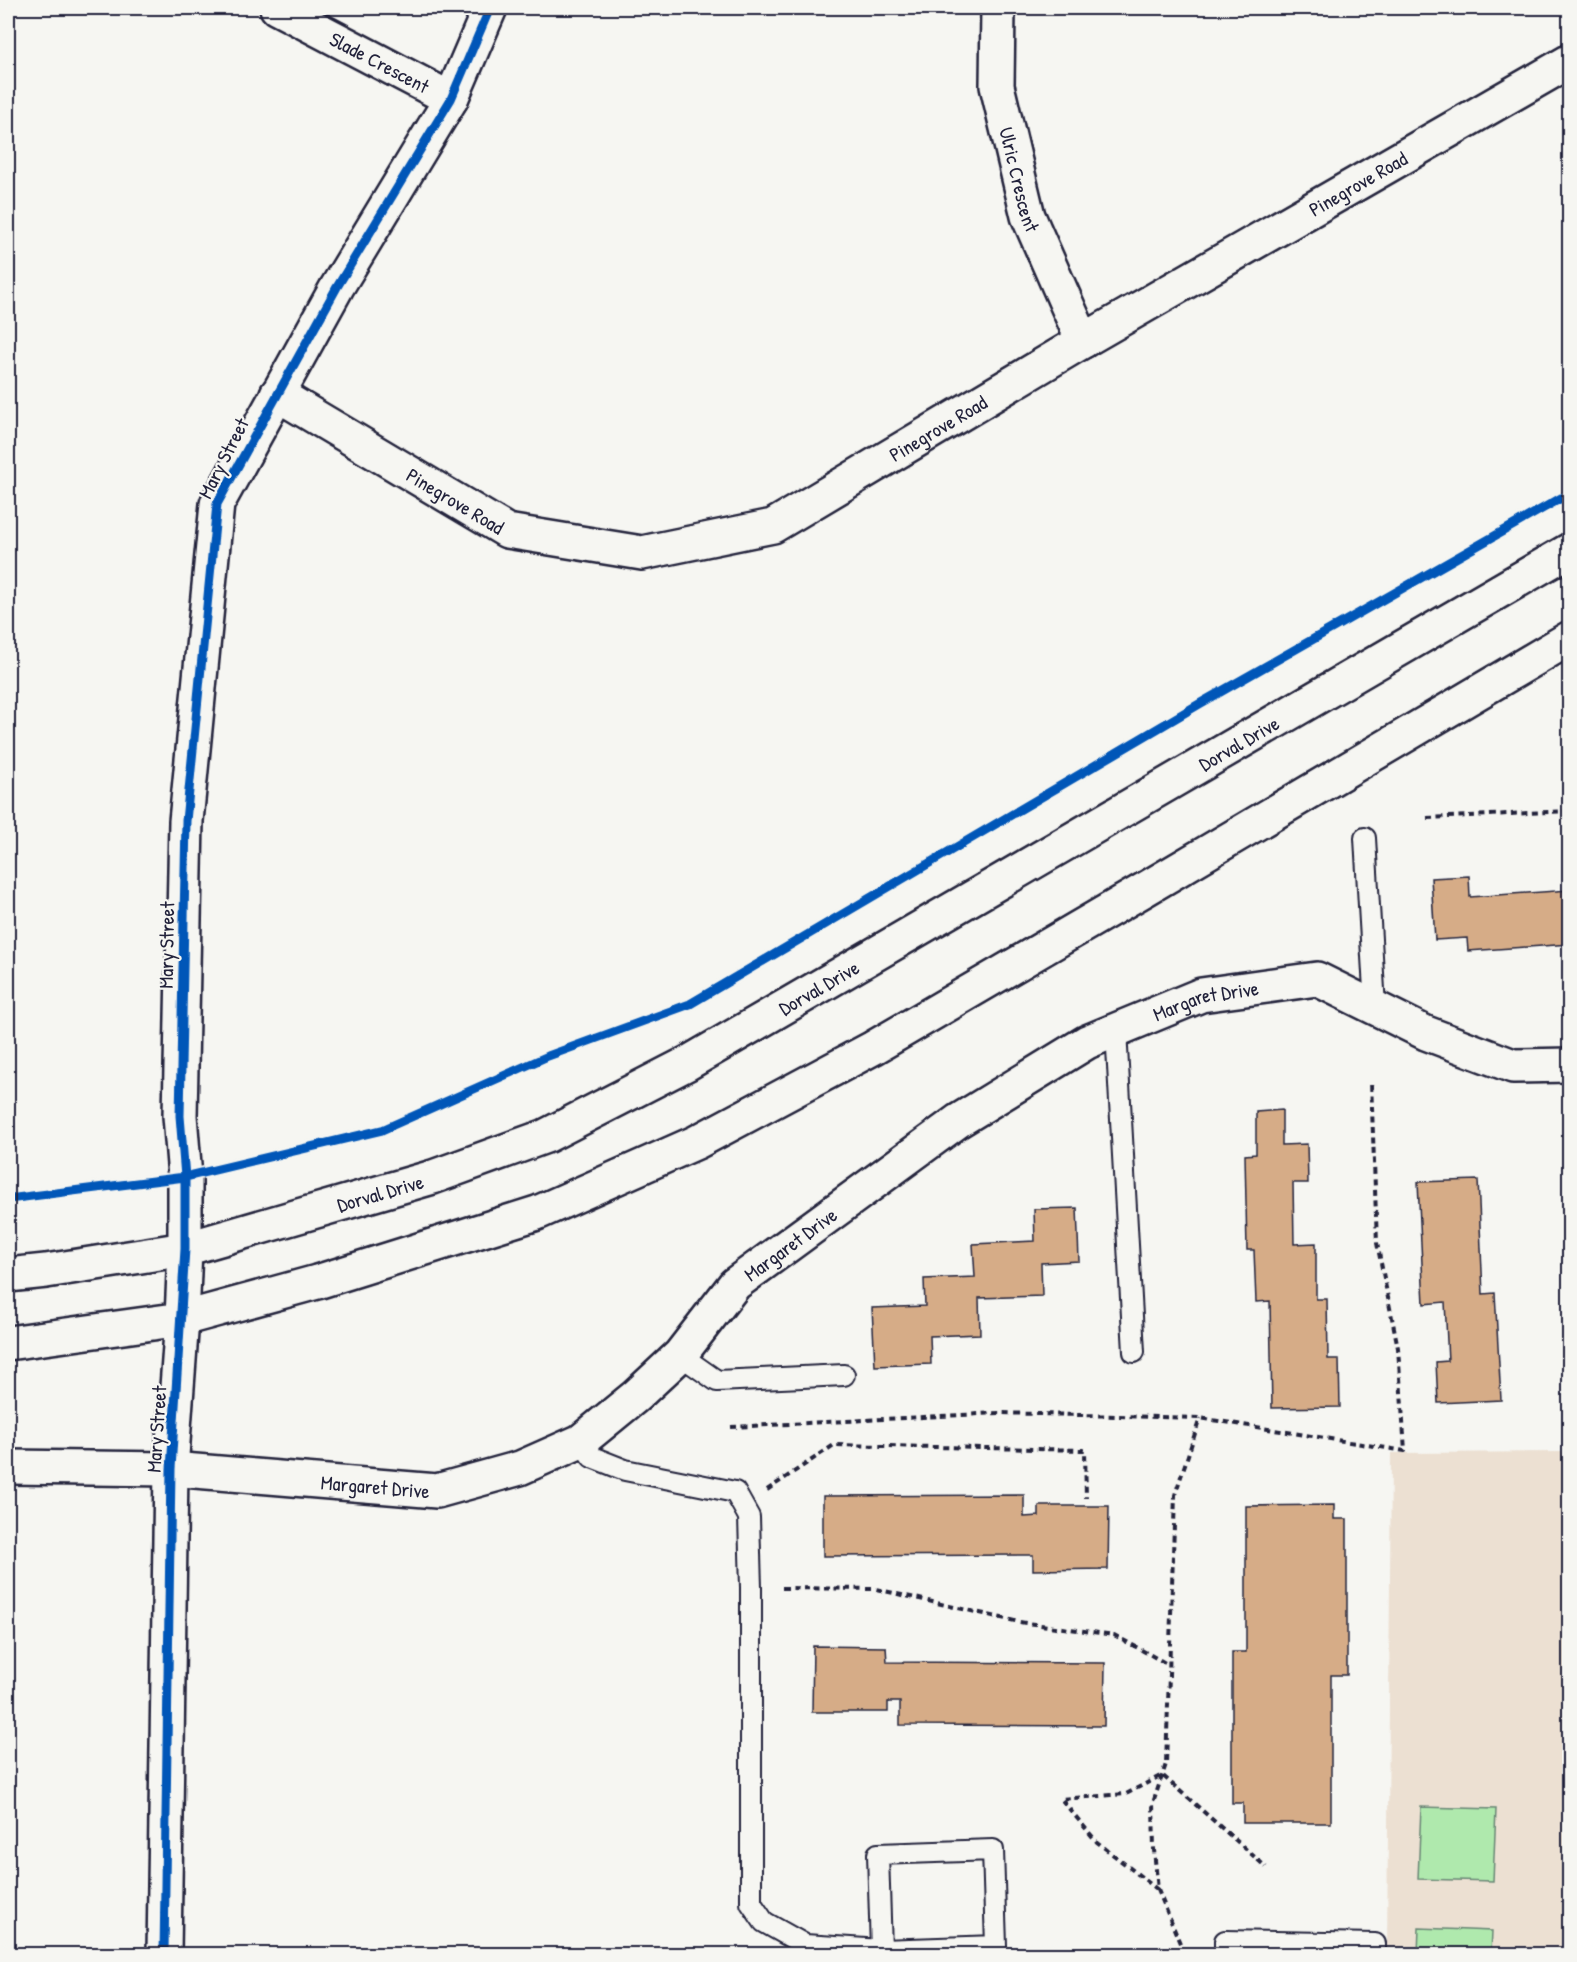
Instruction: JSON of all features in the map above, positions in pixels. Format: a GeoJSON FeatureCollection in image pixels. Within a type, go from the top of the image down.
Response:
{"type":"FeatureCollection","features":[{"type":"Feature","properties":{"kind":"street","name":"Slade Crescent"},"geometry":{"type":"LineString","coordinates":[[277,8],[451,99]]}},
{"type":"Feature","properties":{"kind":"street","name":"Mary Street"},"geometry":{"type":"LineString","coordinates":[[164,1954],[171,1469],[185,1249],[185,1177],[180,1116],[186,821],[217,504],[338,287],[451,99],[490,8]]}},
{"type":"Feature","properties":{"kind":"street","name":"Ulric Crescent"},"geometry":{"type":"LineString","coordinates":[[998,8],[997,86],[1028,216],[1083,341]]}},
{"type":"Feature","properties":{"kind":"street","name":"Pinegrove Road"},"geometry":{"type":"LineString","coordinates":[[277,394],[507,531],[642,553],[773,526],[1083,341],[1569,61]]}},
{"type":"Feature","properties":{"kind":"street","name":"Dorval Drive"},"geometry":{"type":"LineString","coordinates":[[8,1275],[185,1249],[434,1177],[556,1131],[688,1063],[1569,550]]}},
{"type":"Feature","properties":{"kind":"street"},"geometry":{"type":"LineString","coordinates":[[8,1343],[182,1319],[328,1278],[537,1214],[697,1142],[873,1048],[1569,638]]}},
{"type":"Feature","properties":{"kind":"street","name":"Margaret Drive"},"geometry":{"type":"LineString","coordinates":[[8,1467],[171,1469],[437,1491],[520,1468],[581,1441],[636,1396],[680,1354],[735,1284],[958,1122],[1087,1042],[1201,994],[1317,979],[1426,1033],[1514,1066],[1569,1065]]}},
{"type":"Feature","properties":{"kind":"lane"},"geometry":{"type":"LineString","coordinates":[[1365,838],[1375,1007]]}},
{"type":"Feature","properties":{"kind":"lane"},"geometry":{"type":"LineString","coordinates":[[1116,1030],[1134,1352]]}},
{"type":"Feature","properties":{"kind":"lane"},"geometry":{"type":"LineString","coordinates":[[680,1354],[717,1381],[844,1375]]}},
{"type":"Feature","properties":{"kind":"lane"},"geometry":{"type":"LineString","coordinates":[[581,1441],[592,1457],[625,1470],[735,1492],[749,1517],[751,1903],[764,1922],[806,1945],[881,1950],[996,1946],[993,1850],[878,1854],[881,1950]]}},
{"type":"Feature","properties":{"kind":"lane"},"geometry":{"type":"LineString","coordinates":[[1225,1954],[1225,1941],[1375,1944],[1375,1954]]}},
{"type":"Feature","properties":{"kind":"path"},"geometry":{"type":"LineString","coordinates":[[1426,818],[1569,811]]}},
{"type":"Feature","properties":{"kind":"path"},"geometry":{"type":"LineString","coordinates":[[731,1427],[999,1413],[1200,1418],[1405,1451],[1398,1348],[1377,1243],[1371,1081]]}},
{"type":"Feature","properties":{"kind":"path"},"geometry":{"type":"LineString","coordinates":[[1184,1953],[1158,1890],[1153,1803],[1166,1764],[1175,1495],[1200,1418]]}},
{"type":"Feature","properties":{"kind":"path"},"geometry":{"type":"LineString","coordinates":[[766,1491],[834,1445],[1085,1450],[1086,1498]]}},
{"type":"Feature","properties":{"kind":"path"},"geometry":{"type":"LineString","coordinates":[[751,1588],[876,1589],[1019,1622],[1114,1635],[1168,1665]]}},
{"type":"Feature","properties":{"kind":"path"},"geometry":{"type":"LineString","coordinates":[[1162,1775],[1266,1868]]}},
{"type":"Feature","properties":{"kind":"path"},"geometry":{"type":"LineString","coordinates":[[1158,1890],[1097,1842],[1061,1799],[1126,1794],[1162,1775]]}},
{"type":"Feature","properties":{"kind":"shaded area"},"geometry":{"type":"Polygon","coordinates":[[[1569,1452],[1569,1954],[1387,1954],[1391,1453],[1569,1452]]]}},
{"type":"Feature","properties":{"kind":"green space"},"geometry":{"type":"Polygon","coordinates":[[[1421,1807],[1496,1809],[1493,1881],[1418,1879],[1421,1807]]]}},
{"type":"Feature","properties":{"kind":"green space"},"geometry":{"type":"Polygon","coordinates":[[[1419,1928],[1492,1931],[1491,1954],[1418,1954],[1419,1928]]]}},
{"type":"Feature","properties":{"kind":"building"},"geometry":{"type":"Polygon","coordinates":[[[1469,876],[1470,897],[1570,890],[1570,944],[1468,951],[1467,938],[1435,940],[1431,878],[1469,876]]]}},
{"type":"Feature","properties":{"kind":"building"},"geometry":{"type":"Polygon","coordinates":[[[1282,1110],[1282,1145],[1307,1144],[1308,1183],[1293,1183],[1294,1244],[1316,1243],[1316,1299],[1327,1299],[1328,1359],[1339,1359],[1340,1407],[1272,1408],[1270,1301],[1256,1302],[1254,1250],[1247,1250],[1245,1155],[1256,1154],[1256,1112],[1282,1110]]]}},
{"type":"Feature","properties":{"kind":"building"},"geometry":{"type":"Polygon","coordinates":[[[1570,1179],[1570,1231],[1565,1180],[1570,1179]]]}},
{"type":"Feature","properties":{"kind":"building"},"geometry":{"type":"Polygon","coordinates":[[[1478,1180],[1483,1294],[1495,1293],[1501,1400],[1438,1403],[1436,1362],[1448,1361],[1445,1302],[1424,1304],[1418,1182],[1478,1180]]]}},
{"type":"Feature","properties":{"kind":"building"},"geometry":{"type":"Polygon","coordinates":[[[1077,1208],[1079,1261],[1041,1263],[1042,1296],[979,1298],[980,1334],[930,1336],[931,1364],[875,1366],[872,1308],[925,1306],[924,1279],[975,1277],[973,1244],[1035,1241],[1034,1209],[1077,1208]]]}},
{"type":"Feature","properties":{"kind":"building"},"geometry":{"type":"Polygon","coordinates":[[[1024,1495],[1024,1517],[1039,1516],[1039,1506],[1109,1506],[1108,1569],[1033,1570],[1033,1555],[823,1556],[823,1496],[1024,1495]]]}},
{"type":"Feature","properties":{"kind":"building"},"geometry":{"type":"Polygon","coordinates":[[[1334,1505],[1334,1519],[1347,1519],[1347,1675],[1331,1675],[1331,1823],[1243,1823],[1243,1803],[1232,1803],[1232,1652],[1246,1652],[1246,1506],[1334,1505]]]}},
{"type":"Feature","properties":{"kind":"building"},"geometry":{"type":"Polygon","coordinates":[[[813,1646],[886,1647],[887,1662],[1105,1663],[1104,1726],[900,1725],[900,1702],[888,1702],[888,1712],[812,1712],[813,1646]]]}},
{"type":"Feature","properties":{"kind":"cycle path"},"geometry":{"type":"LineString","coordinates":[[164,1954],[171,1469],[185,1249],[185,1177],[180,1116],[186,821],[217,504],[337,287],[451,99],[490,8]]}},
{"type":"Feature","properties":{"kind":"cycle path"},"geometry":{"type":"LineString","coordinates":[[8,1199],[185,1177],[382,1130],[548,1056],[690,1004],[1201,703],[1570,493]]}}]}
